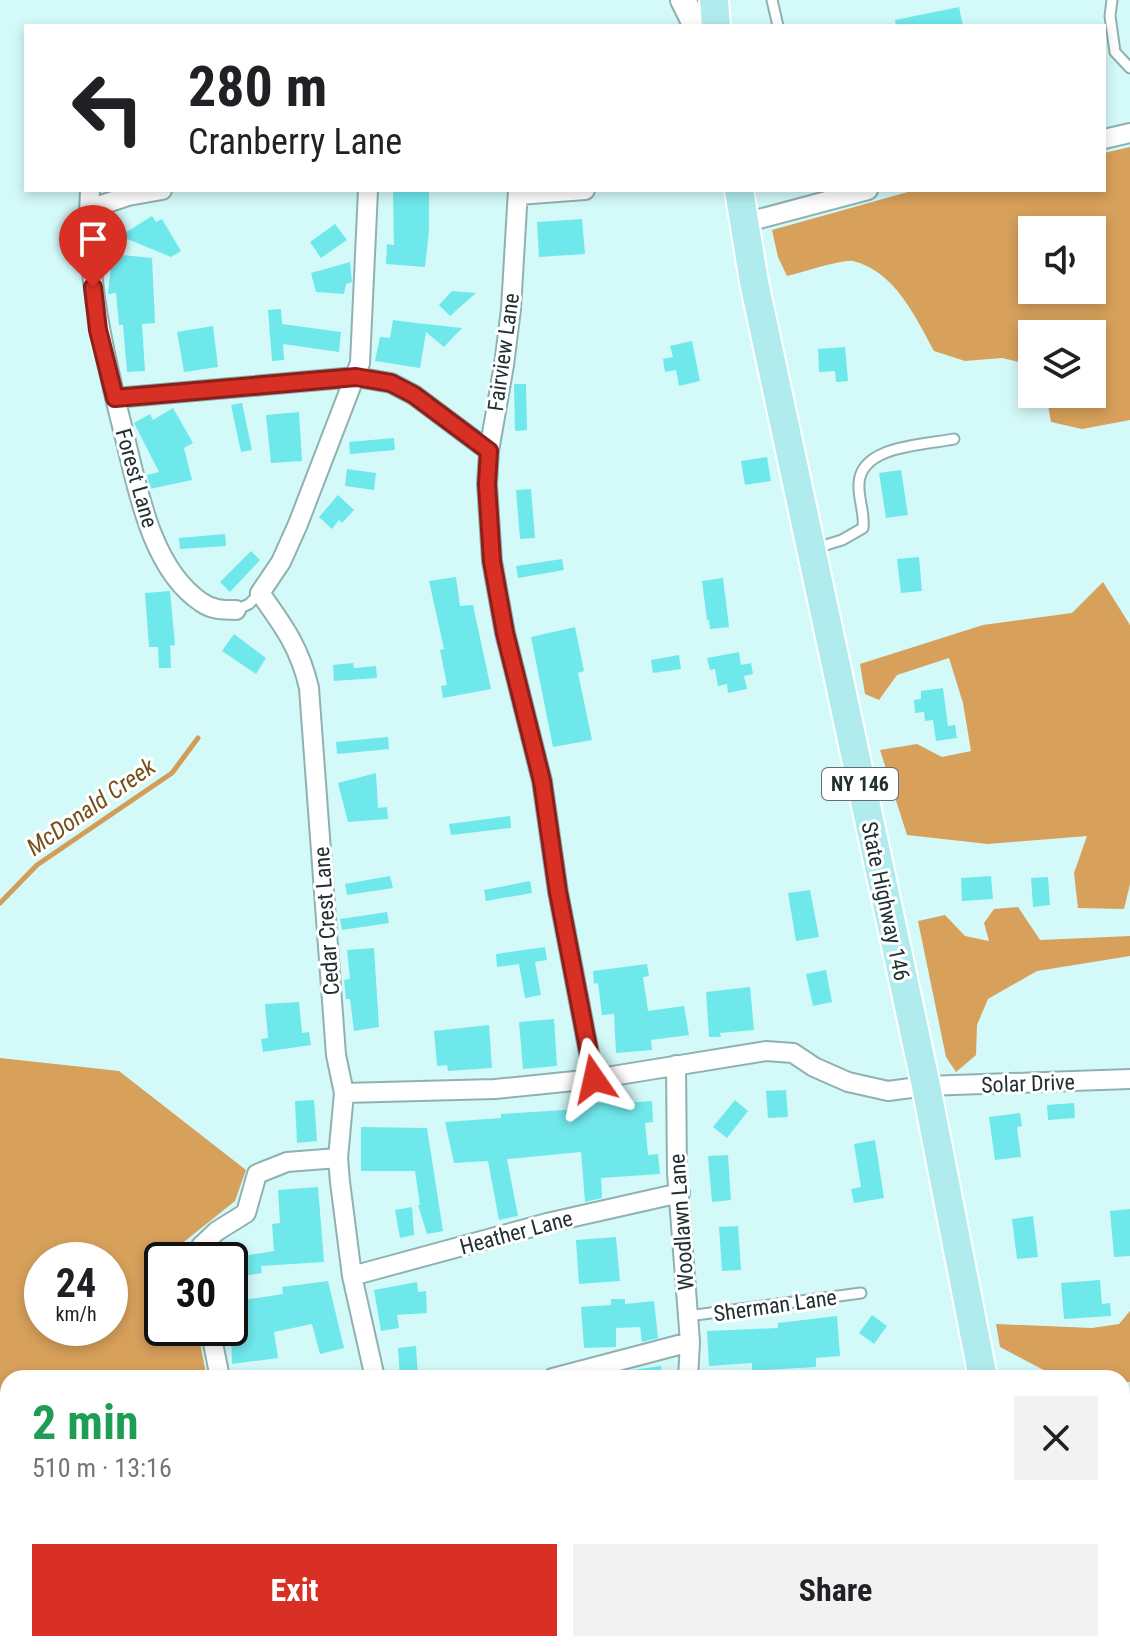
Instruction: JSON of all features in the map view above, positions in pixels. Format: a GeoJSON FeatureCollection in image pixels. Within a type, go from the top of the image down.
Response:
{"type":"FeatureCollection","features":[{"type":"Feature","properties":{"kind":"main road"},"geometry":{"type":"LineString","coordinates":[[714,0],[716,24]]}},
{"type":"Feature","properties":{"kind":"main road","name":"State Highway 146"},"geometry":{"type":"LineString","coordinates":[[739,192],[810,550],[926,1086],[981,1370]]}},
{"type":"Feature","properties":{"kind":"street"},"geometry":{"type":"LineString","coordinates":[[683,0],[695,24]]}},
{"type":"Feature","properties":{"kind":"street"},"geometry":{"type":"LineString","coordinates":[[1106,139],[1130,133]]}},
{"type":"Feature","properties":{"kind":"street","name":"Forest Lane"},"geometry":{"type":"LineString","coordinates":[[90,192],[91,265],[98,330],[142,507],[170,568],[200,602],[214,609],[236,610]]}},
{"type":"Feature","properties":{"kind":"street"},"geometry":{"type":"LineString","coordinates":[[89,209],[151,192]]}},
{"type":"Feature","properties":{"kind":"street"},"geometry":{"type":"LineString","coordinates":[[260,593],[281,562],[360,363],[366,192]]}},
{"type":"Feature","properties":{"kind":"street"},"geometry":{"type":"LineString","coordinates":[[518,193],[540,192]]}},
{"type":"Feature","properties":{"kind":"street"},"geometry":{"type":"LineString","coordinates":[[744,223],[860,192]]}},
{"type":"Feature","properties":{"kind":"street","name":"Fairview Lane"},"geometry":{"type":"LineString","coordinates":[[518,193],[504,365],[489,451],[487,484],[492,561],[505,633],[542,781],[558,892],[594,1079]]}},
{"type":"Feature","properties":{"kind":"street"},"geometry":{"type":"LineString","coordinates":[[115,398],[356,377],[391,383],[414,395],[489,451]]}},
{"type":"Feature","properties":{"kind":"street","name":"Cedar Crest Lane"},"geometry":{"type":"LineString","coordinates":[[260,593],[289,633],[304,663],[309,688],[336,1055],[344,1093]]}},
{"type":"Feature","properties":{"kind":"street"},"geometry":{"type":"LineString","coordinates":[[373,1370],[352,1276],[338,1158],[344,1093],[495,1089],[594,1079],[766,1051],[793,1053],[814,1067],[848,1082],[888,1091],[926,1086]]}},
{"type":"Feature","properties":{"kind":"street","name":"Woodlawn Lane"},"geometry":{"type":"LineString","coordinates":[[676,1065],[675,1126],[690,1342],[688,1370]]}},
{"type":"Feature","properties":{"kind":"street","name":"Solar Drive"},"geometry":{"type":"LineString","coordinates":[[926,1086],[1130,1079]]}},
{"type":"Feature","properties":{"kind":"street"},"geometry":{"type":"LineString","coordinates":[[205,1242],[246,1213],[257,1174],[287,1162],[338,1158]]}},
{"type":"Feature","properties":{"kind":"street","name":"Heather Lane"},"geometry":{"type":"LineString","coordinates":[[352,1276],[547,1223],[680,1193]]}},
{"type":"Feature","properties":{"kind":"street"},"geometry":{"type":"LineString","coordinates":[[583,1370],[690,1342]]}},
{"type":"Feature","properties":{"kind":"street"},"geometry":{"type":"LineString","coordinates":[[214,1346],[218,1370]]}},
{"type":"Feature","properties":{"kind":"lane"},"geometry":{"type":"LineString","coordinates":[[772,0],[778,24]]}},
{"type":"Feature","properties":{"kind":"lane"},"geometry":{"type":"LineString","coordinates":[[1112,0],[1110,16],[1115,52],[1130,68]]}},
{"type":"Feature","properties":{"kind":"lane"},"geometry":{"type":"LineString","coordinates":[[810,550],[842,540],[863,528],[859,479],[865,463],[882,452],[954,439]]}},
{"type":"Feature","properties":{"kind":"lane"},"geometry":{"type":"LineString","coordinates":[[236,610],[249,604],[260,593]]}},
{"type":"Feature","properties":{"kind":"lane","name":"Sherman Lane"},"geometry":{"type":"LineString","coordinates":[[688,1316],[861,1293]]}},
{"type":"Feature","properties":{"kind":"shaded area"},"geometry":{"type":"Polygon","coordinates":[[[1130,147],[1130,420],[1082,429],[1051,422],[1048,408],[1106,408],[1106,320],[1018,320],[1018,362],[1002,358],[965,361],[934,351],[902,297],[868,266],[848,261],[787,276],[778,257],[772,230],[908,192],[1106,192],[1106,153],[1130,147]]]}},
{"type":"Feature","properties":{"kind":"shaded area"},"geometry":{"type":"Polygon","coordinates":[[[1103,582],[1130,625],[1130,884],[1124,909],[1078,908],[1074,873],[1087,836],[988,844],[907,835],[880,750],[917,744],[942,757],[971,751],[963,703],[949,658],[897,675],[879,700],[865,694],[860,664],[983,625],[1072,613],[1103,582]]]}},
{"type":"Feature","properties":{"kind":"shaded area"},"geometry":{"type":"Polygon","coordinates":[[[1018,907],[1040,940],[1130,936],[1130,956],[1037,971],[988,999],[977,1025],[976,1055],[956,1072],[946,1057],[918,921],[945,915],[965,936],[989,941],[984,923],[994,909],[1018,907]]]}},
{"type":"Feature","properties":{"kind":"shaded area"},"geometry":{"type":"Polygon","coordinates":[[[0,1058],[119,1071],[246,1170],[235,1201],[184,1242],[144,1242],[144,1346],[201,1346],[205,1370],[0,1370],[0,1058]]]}},
{"type":"Feature","properties":{"kind":"shaded area"},"geometry":{"type":"Polygon","coordinates":[[[1130,1311],[1130,1370],[1044,1370],[1000,1347],[996,1324],[1092,1328],[1119,1324],[1130,1311]]]}},
{"type":"Feature","properties":{"kind":"building"},"geometry":{"type":"Polygon","coordinates":[[[959,7],[963,24],[896,24],[895,20],[959,7]]]}},
{"type":"Feature","properties":{"kind":"building"},"geometry":{"type":"Polygon","coordinates":[[[393,192],[429,192],[425,267],[386,264],[387,244],[394,245],[393,192]]]}},
{"type":"Feature","properties":{"kind":"building"},"geometry":{"type":"Polygon","coordinates":[[[152,216],[156,222],[162,219],[181,251],[171,257],[120,236],[152,216]]]}},
{"type":"Feature","properties":{"kind":"building"},"geometry":{"type":"Polygon","coordinates":[[[582,219],[585,254],[539,257],[537,222],[582,219]]]}},
{"type":"Feature","properties":{"kind":"building"},"geometry":{"type":"Polygon","coordinates":[[[335,224],[347,240],[321,258],[310,242],[335,224]]]}},
{"type":"Feature","properties":{"kind":"building"},"geometry":{"type":"Polygon","coordinates":[[[112,254],[152,258],[155,323],[142,324],[145,371],[127,372],[123,325],[119,325],[116,293],[108,294],[112,254]]]}},
{"type":"Feature","properties":{"kind":"building"},"geometry":{"type":"Polygon","coordinates":[[[350,262],[352,282],[346,284],[344,294],[316,292],[311,273],[350,262]]]}},
{"type":"Feature","properties":{"kind":"building"},"geometry":{"type":"Polygon","coordinates":[[[452,291],[476,293],[450,316],[439,305],[452,291]]]}},
{"type":"Feature","properties":{"kind":"building"},"geometry":{"type":"Polygon","coordinates":[[[281,309],[282,324],[341,332],[339,352],[283,344],[284,360],[272,361],[268,310],[281,309]]]}},
{"type":"Feature","properties":{"kind":"building"},"geometry":{"type":"Polygon","coordinates":[[[393,320],[462,328],[444,347],[426,332],[420,368],[375,361],[380,337],[390,338],[393,320]]]}},
{"type":"Feature","properties":{"kind":"building"},"geometry":{"type":"Polygon","coordinates":[[[213,326],[218,367],[184,372],[177,332],[213,326]]]}},
{"type":"Feature","properties":{"kind":"building"},"geometry":{"type":"Polygon","coordinates":[[[692,341],[700,381],[679,386],[676,370],[665,372],[663,359],[673,357],[670,346],[692,341]]]}},
{"type":"Feature","properties":{"kind":"building"},"geometry":{"type":"Polygon","coordinates":[[[845,347],[848,381],[836,382],[835,371],[819,372],[818,349],[845,347]]]}},
{"type":"Feature","properties":{"kind":"building"},"geometry":{"type":"Polygon","coordinates":[[[514,384],[526,384],[527,430],[515,431],[514,384]]]}},
{"type":"Feature","properties":{"kind":"building"},"geometry":{"type":"Polygon","coordinates":[[[242,403],[252,450],[241,452],[231,405],[242,403]]]}},
{"type":"Feature","properties":{"kind":"building"},"geometry":{"type":"Polygon","coordinates":[[[173,408],[193,443],[184,448],[192,480],[150,489],[147,475],[159,472],[134,423],[150,414],[153,420],[173,408]]]}},
{"type":"Feature","properties":{"kind":"building"},"geometry":{"type":"Polygon","coordinates":[[[299,412],[302,461],[271,463],[266,415],[299,412]]]}},
{"type":"Feature","properties":{"kind":"building"},"geometry":{"type":"Polygon","coordinates":[[[394,438],[395,450],[350,454],[349,442],[394,438]]]}},
{"type":"Feature","properties":{"kind":"building"},"geometry":{"type":"Polygon","coordinates":[[[767,457],[771,481],[745,485],[741,461],[767,457]]]}},
{"type":"Feature","properties":{"kind":"building"},"geometry":{"type":"Polygon","coordinates":[[[347,469],[376,473],[374,490],[345,486],[347,469]]]}},
{"type":"Feature","properties":{"kind":"building"},"geometry":{"type":"Polygon","coordinates":[[[901,470],[908,515],[886,518],[879,473],[901,470]]]}},
{"type":"Feature","properties":{"kind":"building"},"geometry":{"type":"Polygon","coordinates":[[[531,489],[535,538],[520,539],[516,490],[531,489]]]}},
{"type":"Feature","properties":{"kind":"building"},"geometry":{"type":"Polygon","coordinates":[[[338,495],[354,510],[332,529],[319,517],[338,495]]]}},
{"type":"Feature","properties":{"kind":"building"},"geometry":{"type":"Polygon","coordinates":[[[225,534],[226,546],[180,549],[179,538],[225,534]]]}},
{"type":"Feature","properties":{"kind":"building"},"geometry":{"type":"Polygon","coordinates":[[[251,551],[260,560],[230,592],[220,582],[251,551]]]}},
{"type":"Feature","properties":{"kind":"building"},"geometry":{"type":"Polygon","coordinates":[[[919,557],[922,591],[901,593],[897,559],[919,557]]]}},
{"type":"Feature","properties":{"kind":"building"},"geometry":{"type":"Polygon","coordinates":[[[562,559],[564,570],[518,578],[516,566],[562,559]]]}},
{"type":"Feature","properties":{"kind":"building"},"geometry":{"type":"Polygon","coordinates":[[[456,577],[460,606],[473,605],[491,689],[443,698],[441,686],[447,685],[440,650],[444,649],[429,581],[456,577]]]}},
{"type":"Feature","properties":{"kind":"building"},"geometry":{"type":"Polygon","coordinates":[[[723,578],[729,627],[710,629],[702,581],[723,578]]]}},
{"type":"Feature","properties":{"kind":"building"},"geometry":{"type":"Polygon","coordinates":[[[170,591],[175,645],[170,646],[171,668],[159,668],[158,647],[149,647],[145,593],[170,591]]]}},
{"type":"Feature","properties":{"kind":"building"},"geometry":{"type":"Polygon","coordinates":[[[575,627],[584,671],[578,673],[592,740],[553,747],[531,637],[575,627]]]}},
{"type":"Feature","properties":{"kind":"building"},"geometry":{"type":"Polygon","coordinates":[[[234,634],[266,658],[256,674],[222,651],[234,634]]]}},
{"type":"Feature","properties":{"kind":"building"},"geometry":{"type":"Polygon","coordinates":[[[739,652],[741,665],[751,663],[753,674],[744,676],[747,689],[728,693],[727,684],[718,686],[715,669],[710,670],[707,658],[739,652]]]}},
{"type":"Feature","properties":{"kind":"building"},"geometry":{"type":"Polygon","coordinates":[[[679,655],[681,669],[653,673],[651,660],[679,655]]]}},
{"type":"Feature","properties":{"kind":"building"},"geometry":{"type":"Polygon","coordinates":[[[353,663],[354,668],[376,666],[377,678],[334,681],[333,665],[353,663]]]}},
{"type":"Feature","properties":{"kind":"building"},"geometry":{"type":"Polygon","coordinates":[[[943,688],[948,726],[955,725],[957,738],[936,741],[933,720],[925,721],[924,712],[915,713],[914,700],[921,699],[921,691],[943,688]]]}},
{"type":"Feature","properties":{"kind":"building"},"geometry":{"type":"Polygon","coordinates":[[[388,737],[389,749],[337,754],[336,742],[388,737]]]}},
{"type":"Feature","properties":{"kind":"building"},"geometry":{"type":"Polygon","coordinates":[[[376,773],[378,808],[387,807],[388,819],[348,822],[338,783],[376,773]]]}},
{"type":"Feature","properties":{"kind":"building"},"geometry":{"type":"Polygon","coordinates":[[[510,816],[511,828],[451,835],[449,824],[510,816]]]}},
{"type":"Feature","properties":{"kind":"building"},"geometry":{"type":"Polygon","coordinates":[[[390,876],[393,888],[347,895],[345,884],[390,876]]]}},
{"type":"Feature","properties":{"kind":"building"},"geometry":{"type":"Polygon","coordinates":[[[991,876],[993,899],[962,901],[961,878],[991,876]]]}},
{"type":"Feature","properties":{"kind":"building"},"geometry":{"type":"Polygon","coordinates":[[[1048,877],[1050,905],[1033,907],[1031,878],[1048,877]]]}},
{"type":"Feature","properties":{"kind":"building"},"geometry":{"type":"Polygon","coordinates":[[[530,881],[532,893],[486,901],[484,890],[530,881]]]}},
{"type":"Feature","properties":{"kind":"building"},"geometry":{"type":"Polygon","coordinates":[[[810,890],[819,937],[796,941],[788,893],[810,890]]]}},
{"type":"Feature","properties":{"kind":"building"},"geometry":{"type":"Polygon","coordinates":[[[387,912],[389,923],[342,930],[340,919],[387,912]]]}},
{"type":"Feature","properties":{"kind":"building"},"geometry":{"type":"Polygon","coordinates":[[[545,947],[547,960],[535,962],[541,995],[525,998],[519,964],[497,967],[496,954],[545,947]]]}},
{"type":"Feature","properties":{"kind":"building"},"geometry":{"type":"Polygon","coordinates":[[[374,948],[379,1027],[354,1031],[344,980],[350,979],[347,950],[374,948]]]}},
{"type":"Feature","properties":{"kind":"building"},"geometry":{"type":"Polygon","coordinates":[[[647,964],[649,976],[643,977],[648,1011],[684,1006],[689,1035],[651,1040],[652,1050],[616,1053],[614,1014],[602,1015],[598,983],[594,984],[593,971],[647,964]]]}},
{"type":"Feature","properties":{"kind":"building"},"geometry":{"type":"Polygon","coordinates":[[[826,970],[832,1002],[813,1006],[806,974],[826,970]]]}},
{"type":"Feature","properties":{"kind":"building"},"geometry":{"type":"Polygon","coordinates":[[[750,987],[754,1030],[709,1037],[706,992],[750,987]]]}},
{"type":"Feature","properties":{"kind":"building"},"geometry":{"type":"Polygon","coordinates":[[[299,1002],[302,1033],[309,1032],[311,1045],[263,1052],[261,1039],[268,1038],[265,1004],[299,1002]]]}},
{"type":"Feature","properties":{"kind":"building"},"geometry":{"type":"Polygon","coordinates":[[[554,1019],[557,1066],[523,1069],[519,1022],[554,1019]]]}},
{"type":"Feature","properties":{"kind":"building"},"geometry":{"type":"Polygon","coordinates":[[[489,1025],[492,1068],[448,1071],[447,1065],[437,1066],[434,1031],[489,1025]]]}},
{"type":"Feature","properties":{"kind":"building"},"geometry":{"type":"Polygon","coordinates":[[[786,1090],[788,1117],[768,1118],[766,1091],[786,1090]]]}},
{"type":"Feature","properties":{"kind":"building"},"geometry":{"type":"Polygon","coordinates":[[[621,1098],[622,1103],[652,1101],[653,1122],[645,1123],[648,1155],[658,1154],[660,1174],[601,1178],[602,1198],[585,1202],[581,1152],[507,1159],[518,1216],[499,1220],[488,1161],[454,1163],[445,1122],[501,1118],[501,1114],[582,1109],[582,1104],[621,1098]]]}},
{"type":"Feature","properties":{"kind":"building"},"geometry":{"type":"Polygon","coordinates":[[[314,1100],[317,1141],[297,1143],[295,1101],[314,1100]]]}},
{"type":"Feature","properties":{"kind":"building"},"geometry":{"type":"Polygon","coordinates":[[[735,1100],[748,1111],[727,1138],[713,1127],[735,1100]]]}},
{"type":"Feature","properties":{"kind":"building"},"geometry":{"type":"Polygon","coordinates":[[[1074,1103],[1075,1118],[1048,1120],[1047,1105],[1074,1103]]]}},
{"type":"Feature","properties":{"kind":"building"},"geometry":{"type":"Polygon","coordinates":[[[1020,1113],[1022,1126],[1017,1127],[1021,1157],[995,1160],[989,1117],[1020,1113]]]}},
{"type":"Feature","properties":{"kind":"building"},"geometry":{"type":"Polygon","coordinates":[[[361,1127],[427,1128],[443,1231],[427,1234],[418,1205],[415,1171],[361,1171],[361,1127]]]}},
{"type":"Feature","properties":{"kind":"building"},"geometry":{"type":"Polygon","coordinates":[[[875,1140],[884,1198],[854,1203],[851,1189],[861,1187],[854,1144],[875,1140]]]}},
{"type":"Feature","properties":{"kind":"building"},"geometry":{"type":"Polygon","coordinates":[[[728,1155],[731,1200],[712,1202],[708,1156],[728,1155]]]}},
{"type":"Feature","properties":{"kind":"building"},"geometry":{"type":"Polygon","coordinates":[[[318,1187],[324,1262],[261,1266],[262,1273],[248,1275],[248,1255],[274,1251],[272,1224],[280,1223],[278,1190],[318,1187]]]}},
{"type":"Feature","properties":{"kind":"building"},"geometry":{"type":"Polygon","coordinates":[[[412,1207],[414,1235],[400,1238],[395,1210],[412,1207]]]}},
{"type":"Feature","properties":{"kind":"building"},"geometry":{"type":"Polygon","coordinates":[[[1130,1209],[1130,1256],[1114,1257],[1110,1211],[1130,1209]]]}},
{"type":"Feature","properties":{"kind":"building"},"geometry":{"type":"Polygon","coordinates":[[[1033,1216],[1038,1257],[1017,1259],[1012,1219],[1033,1216]]]}},
{"type":"Feature","properties":{"kind":"building"},"geometry":{"type":"Polygon","coordinates":[[[738,1226],[741,1270],[722,1271],[719,1227],[738,1226]]]}},
{"type":"Feature","properties":{"kind":"building"},"geometry":{"type":"Polygon","coordinates":[[[616,1237],[620,1281],[579,1284],[576,1240],[616,1237]]]}},
{"type":"Feature","properties":{"kind":"building"},"geometry":{"type":"Polygon","coordinates":[[[1100,1280],[1102,1304],[1110,1303],[1111,1316],[1064,1319],[1061,1283],[1100,1280]]]}},
{"type":"Feature","properties":{"kind":"building"},"geometry":{"type":"Polygon","coordinates":[[[328,1281],[344,1348],[320,1354],[312,1324],[274,1332],[278,1358],[232,1364],[231,1346],[248,1346],[248,1299],[283,1294],[282,1287],[328,1281]]]}},
{"type":"Feature","properties":{"kind":"building"},"geometry":{"type":"Polygon","coordinates":[[[417,1282],[418,1292],[426,1291],[427,1313],[397,1315],[399,1328],[381,1331],[374,1290],[417,1282]]]}},
{"type":"Feature","properties":{"kind":"building"},"geometry":{"type":"Polygon","coordinates":[[[611,1299],[625,1299],[625,1304],[654,1301],[658,1338],[642,1342],[640,1327],[616,1328],[616,1347],[584,1348],[581,1307],[611,1305],[611,1299]]]}},
{"type":"Feature","properties":{"kind":"building"},"geometry":{"type":"Polygon","coordinates":[[[872,1315],[887,1326],[874,1344],[859,1333],[872,1315]]]}},
{"type":"Feature","properties":{"kind":"building"},"geometry":{"type":"Polygon","coordinates":[[[837,1316],[840,1356],[816,1358],[816,1367],[752,1370],[752,1363],[709,1366],[707,1331],[778,1328],[778,1323],[837,1316]]]}},
{"type":"Feature","properties":{"kind":"building"},"geometry":{"type":"Polygon","coordinates":[[[416,1346],[418,1370],[399,1370],[398,1348],[416,1346]]]}},
{"type":"Feature","properties":{"kind":"building"},"geometry":{"type":"Polygon","coordinates":[[[661,1366],[661,1370],[633,1370],[661,1366]]]}},
{"type":"Feature","properties":{"kind":"waterway","name":"McDonald Creek"},"geometry":{"type":"LineString","coordinates":[[0,903],[37,865],[172,773],[198,738]]}},
{"type":"Feature","properties":{"kind":"route"},"geometry":{"type":"LineString","coordinates":[[93,287],[98,330],[115,398],[356,377],[391,383],[414,395],[489,451],[487,484],[492,561],[505,633],[542,781],[558,892],[594,1079]]}}]}
